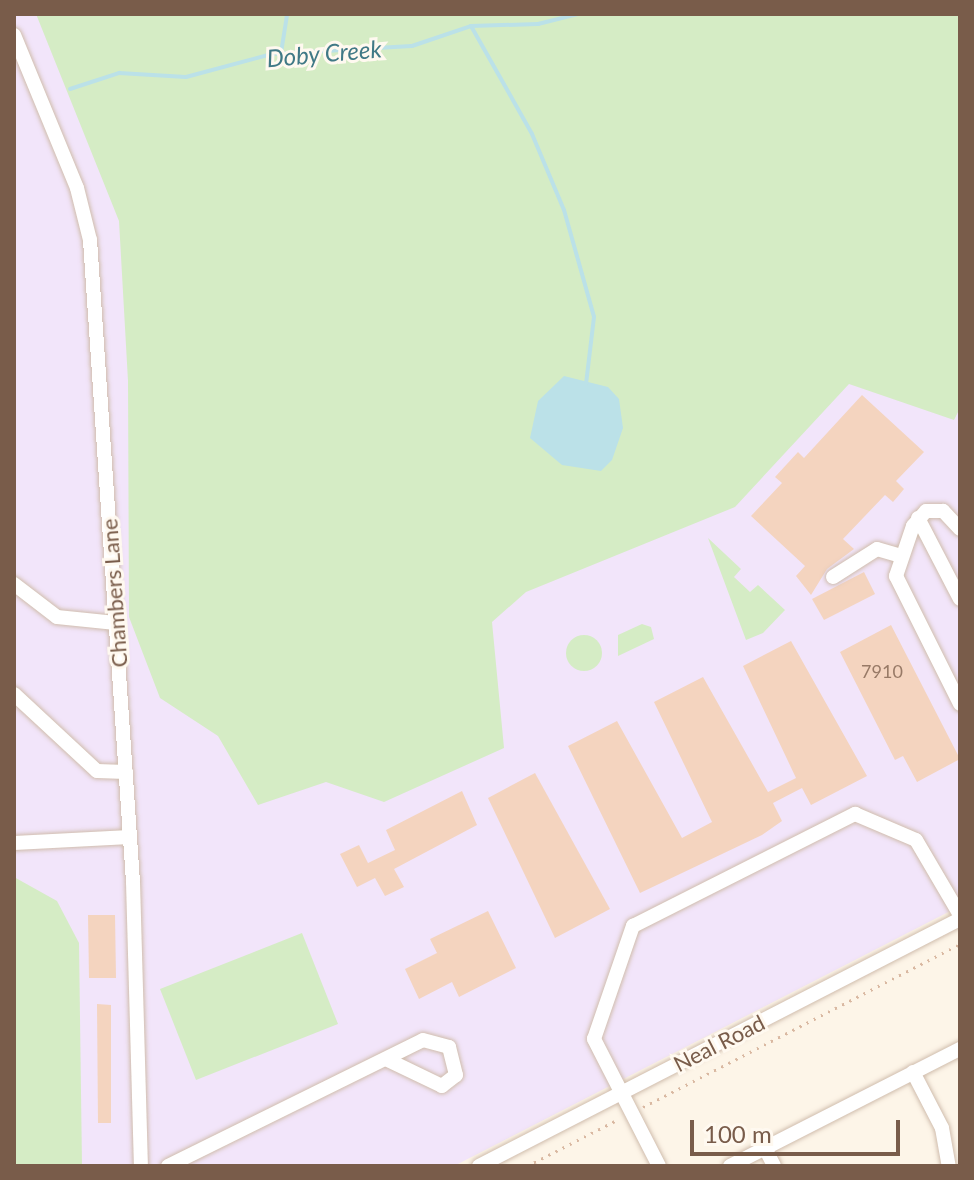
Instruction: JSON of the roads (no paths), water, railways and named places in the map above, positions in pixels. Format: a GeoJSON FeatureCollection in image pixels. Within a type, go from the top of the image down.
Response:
{"type":"FeatureCollection","features":[{"type":"Feature","properties":{"kind":"street","name":"Chambers Lane"},"geometry":{"type":"LineString","coordinates":[[14,35],[77,188],[88,231],[130,837],[141,1166]]}},
{"type":"Feature","properties":{"kind":"street"},"geometry":{"type":"LineString","coordinates":[[960,529],[938,509],[918,518],[902,556],[898,586],[960,704]]}},
{"type":"Feature","properties":{"kind":"street"},"geometry":{"type":"LineString","coordinates":[[918,518],[960,599]]}},
{"type":"Feature","properties":{"kind":"street"},"geometry":{"type":"LineString","coordinates":[[833,577],[877,549],[902,556]]}},
{"type":"Feature","properties":{"kind":"street"},"geometry":{"type":"LineString","coordinates":[[14,584],[57,617],[116,623]]}},
{"type":"Feature","properties":{"kind":"street"},"geometry":{"type":"LineString","coordinates":[[14,694],[97,771],[126,772]]}},
{"type":"Feature","properties":{"kind":"street"},"geometry":{"type":"LineString","coordinates":[[659,1166],[594,1033],[636,923],[855,814],[916,840],[960,917]]}},
{"type":"Feature","properties":{"kind":"street"},"geometry":{"type":"LineString","coordinates":[[14,843],[130,837]]}},
{"type":"Feature","properties":{"kind":"street","name":"Neal Road"},"geometry":{"type":"LineString","coordinates":[[479,1166],[960,917]]}},
{"type":"Feature","properties":{"kind":"street"},"geometry":{"type":"LineString","coordinates":[[168,1166],[386,1059],[435,1038],[455,1055],[456,1075],[442,1086],[386,1059]]}},
{"type":"Feature","properties":{"kind":"street"},"geometry":{"type":"LineString","coordinates":[[730,1166],[960,1049]]}},
{"type":"Feature","properties":{"kind":"street"},"geometry":{"type":"LineString","coordinates":[[913,1072],[942,1128],[949,1166]]}},
{"type":"Feature","properties":{"kind":"street"},"geometry":{"type":"LineString","coordinates":[[765,1148],[774,1166]]}},
{"type":"Feature","properties":{"kind":"water"},"geometry":{"type":"Polygon","coordinates":[[[564,376],[608,387],[619,399],[623,428],[612,460],[601,471],[562,465],[530,438],[538,401],[564,376]]]}},
{"type":"Feature","properties":{"kind":"waterway"},"geometry":{"type":"LineString","coordinates":[[281,53],[287,14]]}},
{"type":"Feature","properties":{"kind":"waterway","name":"Doby Creek"},"geometry":{"type":"LineString","coordinates":[[70,89],[119,73],[186,77],[272,54],[412,46],[471,26],[538,24],[578,14]]}},
{"type":"Feature","properties":{"kind":"waterway"},"geometry":{"type":"LineString","coordinates":[[471,26],[532,134],[564,210],[594,317],[586,384]]}}]}
